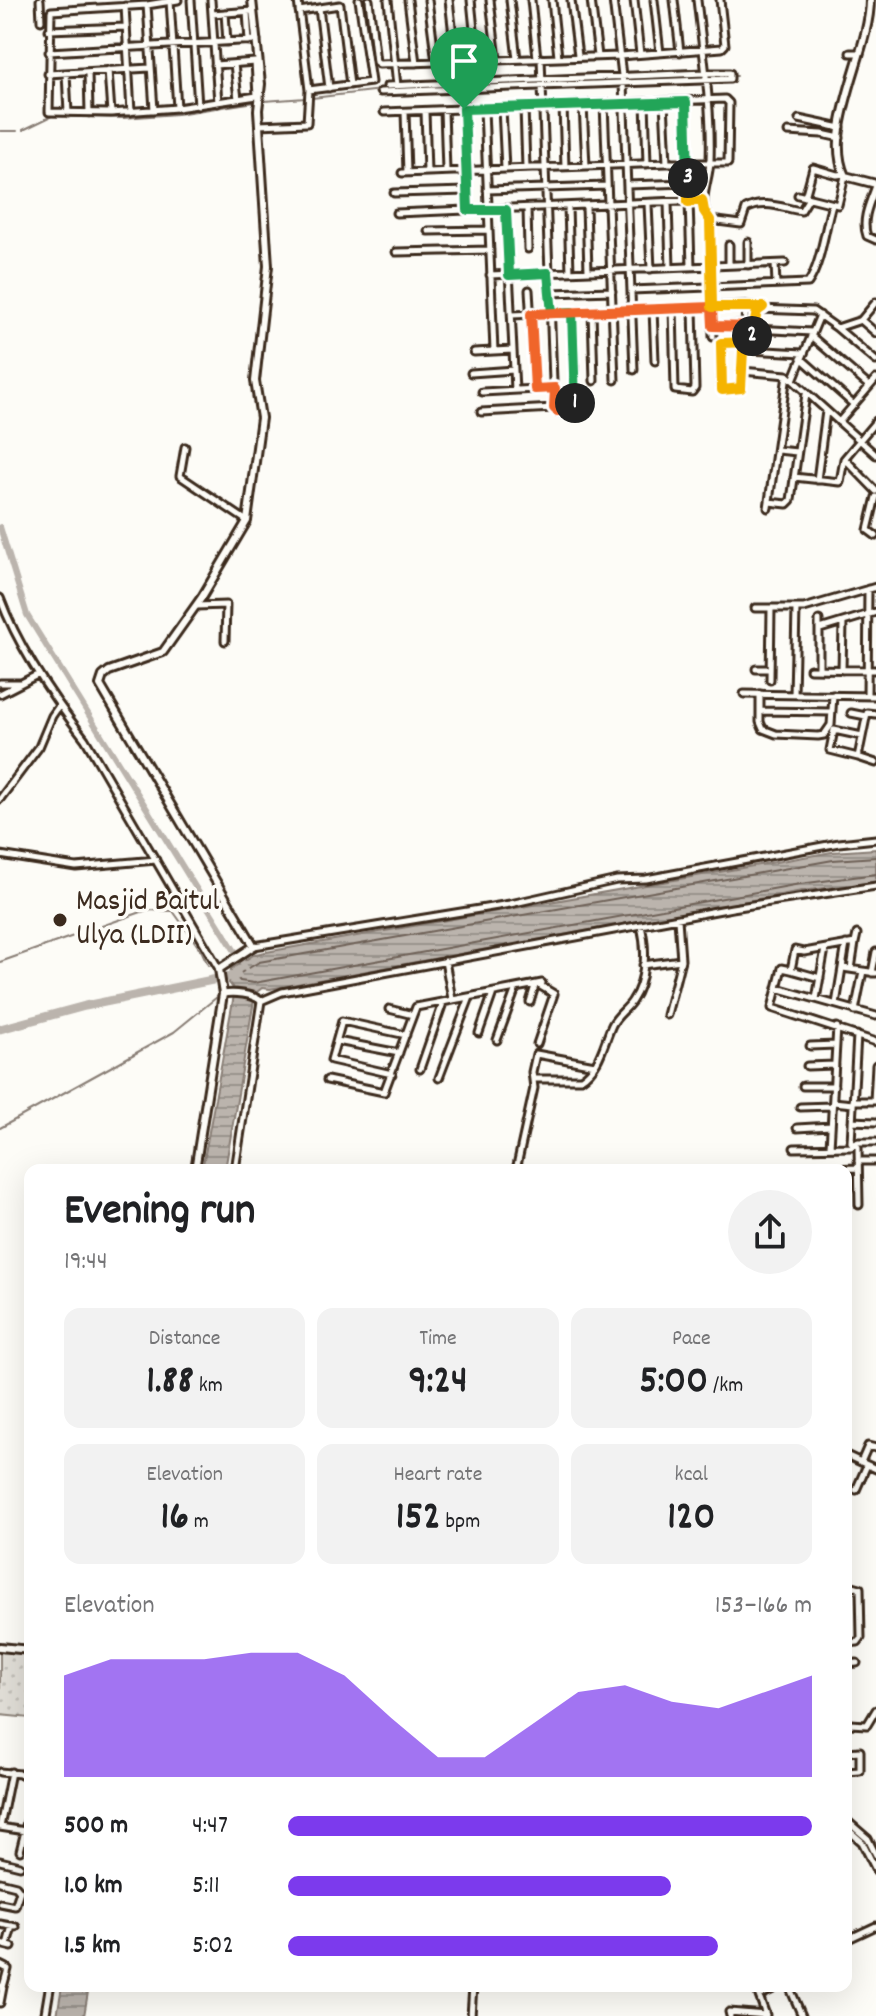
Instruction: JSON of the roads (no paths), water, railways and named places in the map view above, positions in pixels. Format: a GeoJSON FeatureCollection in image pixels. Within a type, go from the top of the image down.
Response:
{"type":"FeatureCollection","features":[{"type":"Feature","properties":{"kind":"street"},"geometry":{"type":"LineString","coordinates":[[40,0],[41,21]]}},
{"type":"Feature","properties":{"kind":"street"},"geometry":{"type":"LineString","coordinates":[[191,0],[198,106]]}},
{"type":"Feature","properties":{"kind":"street"},"geometry":{"type":"LineString","coordinates":[[211,0],[218,103]]}},
{"type":"Feature","properties":{"kind":"street"},"geometry":{"type":"LineString","coordinates":[[252,0],[250,12],[257,62],[268,266],[255,381],[261,418],[247,521],[196,606],[163,652],[116,668],[103,676],[100,685],[254,946]]}},
{"type":"Feature","properties":{"kind":"street"},"geometry":{"type":"LineString","coordinates":[[309,96],[329,88],[371,82],[359,0]]}},
{"type":"Feature","properties":{"kind":"street"},"geometry":{"type":"LineString","coordinates":[[369,0],[376,62],[394,64],[620,56],[725,47],[720,0]]}},
{"type":"Feature","properties":{"kind":"street"},"geometry":{"type":"LineString","coordinates":[[388,0],[397,86]]}},
{"type":"Feature","properties":{"kind":"street"},"geometry":{"type":"LineString","coordinates":[[408,0],[416,63]]}},
{"type":"Feature","properties":{"kind":"street"},"geometry":{"type":"LineString","coordinates":[[428,0],[436,62]]}},
{"type":"Feature","properties":{"kind":"street"},"geometry":{"type":"LineString","coordinates":[[449,0],[463,86],[468,210]]}},
{"type":"Feature","properties":{"kind":"street"},"geometry":{"type":"LineString","coordinates":[[471,0],[477,60]]}},
{"type":"Feature","properties":{"kind":"street"},"geometry":{"type":"LineString","coordinates":[[490,0],[497,60]]}},
{"type":"Feature","properties":{"kind":"street"},"geometry":{"type":"LineString","coordinates":[[510,0],[517,59]]}},
{"type":"Feature","properties":{"kind":"street"},"geometry":{"type":"LineString","coordinates":[[531,0],[542,83],[554,408]]}},
{"type":"Feature","properties":{"kind":"street"},"geometry":{"type":"LineString","coordinates":[[552,0],[558,57]]}},
{"type":"Feature","properties":{"kind":"street"},"geometry":{"type":"LineString","coordinates":[[571,0],[578,56]]}},
{"type":"Feature","properties":{"kind":"street"},"geometry":{"type":"LineString","coordinates":[[591,0],[598,56]]}},
{"type":"Feature","properties":{"kind":"street"},"geometry":{"type":"LineString","coordinates":[[613,0],[623,80],[634,370]]}},
{"type":"Feature","properties":{"kind":"street"},"geometry":{"type":"LineString","coordinates":[[634,0],[640,54]]}},
{"type":"Feature","properties":{"kind":"street"},"geometry":{"type":"LineString","coordinates":[[654,0],[660,53]]}},
{"type":"Feature","properties":{"kind":"street"},"geometry":{"type":"LineString","coordinates":[[674,0],[680,52]]}},
{"type":"Feature","properties":{"kind":"street"},"geometry":{"type":"LineString","coordinates":[[697,0],[710,163],[702,200],[710,220],[713,337]]}},
{"type":"Feature","properties":{"kind":"street"},"geometry":{"type":"LineString","coordinates":[[804,197],[832,204],[840,202],[845,175],[841,128],[868,21],[870,0]]}},
{"type":"Feature","properties":{"kind":"street"},"geometry":{"type":"LineString","coordinates":[[177,108],[174,1],[53,10],[49,14],[48,112],[131,112],[177,108],[198,106],[257,96],[257,62]]}},
{"type":"Feature","properties":{"kind":"street"},"geometry":{"type":"LineString","coordinates":[[259,125],[307,123],[309,96],[298,1]]}},
{"type":"Feature","properties":{"kind":"street"},"geometry":{"type":"LineString","coordinates":[[147,5],[154,110]]}},
{"type":"Feature","properties":{"kind":"street"},"geometry":{"type":"LineString","coordinates":[[299,11],[340,5],[350,85]]}},
{"type":"Feature","properties":{"kind":"street"},"geometry":{"type":"LineString","coordinates":[[125,6],[131,112]]}},
{"type":"Feature","properties":{"kind":"street"},"geometry":{"type":"LineString","coordinates":[[319,8],[329,88]]}},
{"type":"Feature","properties":{"kind":"street"},"geometry":{"type":"LineString","coordinates":[[212,14],[250,12]]}},
{"type":"Feature","properties":{"kind":"street"},"geometry":{"type":"LineString","coordinates":[[225,13],[227,42]]}},
{"type":"Feature","properties":{"kind":"street"},"geometry":{"type":"LineString","coordinates":[[49,30],[126,27]]}},
{"type":"Feature","properties":{"kind":"street"},"geometry":{"type":"LineString","coordinates":[[49,52],[253,40]]}},
{"type":"Feature","properties":{"kind":"street"},"geometry":{"type":"LineString","coordinates":[[850,53],[859,53]]}},
{"type":"Feature","properties":{"kind":"street"},"geometry":{"type":"LineString","coordinates":[[215,65],[257,62]]}},
{"type":"Feature","properties":{"kind":"street"},"geometry":{"type":"LineString","coordinates":[[234,64],[238,99]]}},
{"type":"Feature","properties":{"kind":"street"},"geometry":{"type":"LineString","coordinates":[[48,74],[150,68]]}},
{"type":"Feature","properties":{"kind":"street"},"geometry":{"type":"LineString","coordinates":[[108,70],[111,113]]}},
{"type":"Feature","properties":{"kind":"street"},"geometry":{"type":"LineString","coordinates":[[88,72],[89,113]]}},
{"type":"Feature","properties":{"kind":"street"},"geometry":{"type":"LineString","coordinates":[[66,73],[68,113]]}},
{"type":"Feature","properties":{"kind":"street"},"geometry":{"type":"LineString","coordinates":[[380,92],[705,77]]}},
{"type":"Feature","properties":{"kind":"street"},"geometry":{"type":"LineString","coordinates":[[387,86],[463,86]]}},
{"type":"Feature","properties":{"kind":"street"},"geometry":{"type":"LineString","coordinates":[[384,112],[725,99],[729,103],[730,160],[728,163],[405,173],[405,112]]}},
{"type":"Feature","properties":{"kind":"street"},"geometry":{"type":"LineString","coordinates":[[645,102],[647,164]]}},
{"type":"Feature","properties":{"kind":"street"},"geometry":{"type":"LineString","coordinates":[[664,102],[667,163]]}},
{"type":"Feature","properties":{"kind":"street"},"geometry":{"type":"LineString","coordinates":[[686,102],[691,266]]}},
{"type":"Feature","properties":{"kind":"street"},"geometry":{"type":"LineString","coordinates":[[604,104],[615,380]]}},
{"type":"Feature","properties":{"kind":"street"},"geometry":{"type":"LineString","coordinates":[[583,105],[586,166]]}},
{"type":"Feature","properties":{"kind":"street"},"geometry":{"type":"LineString","coordinates":[[563,106],[565,167]]}},
{"type":"Feature","properties":{"kind":"street"},"geometry":{"type":"LineString","coordinates":[[524,107],[526,168]]}},
{"type":"Feature","properties":{"kind":"street"},"geometry":{"type":"LineString","coordinates":[[502,108],[505,169]]}},
{"type":"Feature","properties":{"kind":"street"},"geometry":{"type":"LineString","coordinates":[[484,109],[494,351]]}},
{"type":"Feature","properties":{"kind":"street"},"geometry":{"type":"LineString","coordinates":[[444,110],[446,171]]}},
{"type":"Feature","properties":{"kind":"street"},"geometry":{"type":"LineString","coordinates":[[425,111],[427,172]]}},
{"type":"Feature","properties":{"kind":"street"},"geometry":{"type":"LineString","coordinates":[[799,119],[841,128]]}},
{"type":"Feature","properties":{"kind":"street"},"geometry":{"type":"LineString","coordinates":[[788,132],[840,138]]}},
{"type":"Feature","properties":{"kind":"street"},"geometry":{"type":"LineString","coordinates":[[710,220],[742,223],[750,206],[773,204],[801,211],[813,168],[876,185],[864,232],[876,240]]}},
{"type":"Feature","properties":{"kind":"street"},"geometry":{"type":"LineString","coordinates":[[627,185],[688,183]]}},
{"type":"Feature","properties":{"kind":"street"},"geometry":{"type":"LineString","coordinates":[[487,190],[607,186]]}},
{"type":"Feature","properties":{"kind":"street"},"geometry":{"type":"LineString","coordinates":[[394,193],[467,191]]}},
{"type":"Feature","properties":{"kind":"street"},"geometry":{"type":"LineString","coordinates":[[396,213],[702,200]]}},
{"type":"Feature","properties":{"kind":"street"},"geometry":{"type":"LineString","coordinates":[[668,203],[670,268]]}},
{"type":"Feature","properties":{"kind":"street"},"geometry":{"type":"LineString","coordinates":[[648,204],[651,269]]}},
{"type":"Feature","properties":{"kind":"street"},"geometry":{"type":"LineString","coordinates":[[631,290],[811,281],[832,204]]}},
{"type":"Feature","properties":{"kind":"street"},"geometry":{"type":"LineString","coordinates":[[568,207],[570,272]]}},
{"type":"Feature","properties":{"kind":"street"},"geometry":{"type":"LineString","coordinates":[[586,207],[588,271]]}},
{"type":"Feature","properties":{"kind":"street"},"geometry":{"type":"LineString","coordinates":[[527,208],[528,249]]}},
{"type":"Feature","properties":{"kind":"street"},"geometry":{"type":"LineString","coordinates":[[506,210],[515,390]]}},
{"type":"Feature","properties":{"kind":"street"},"geometry":{"type":"LineString","coordinates":[[428,231],[489,230]]}},
{"type":"Feature","properties":{"kind":"street"},"geometry":{"type":"LineString","coordinates":[[748,242],[748,265]]}},
{"type":"Feature","properties":{"kind":"street"},"geometry":{"type":"LineString","coordinates":[[729,245],[729,265]]}},
{"type":"Feature","properties":{"kind":"street"},"geometry":{"type":"LineString","coordinates":[[396,252],[490,250]]}},
{"type":"Feature","properties":{"kind":"street"},"geometry":{"type":"LineString","coordinates":[[490,275],[785,263]]}},
{"type":"Feature","properties":{"kind":"street"},"geometry":{"type":"LineString","coordinates":[[775,264],[776,284]]}},
{"type":"Feature","properties":{"kind":"street"},"geometry":{"type":"LineString","coordinates":[[529,290],[535,389]]}},
{"type":"Feature","properties":{"kind":"street"},"geometry":{"type":"LineString","coordinates":[[551,293],[612,291]]}},
{"type":"Feature","properties":{"kind":"street"},"geometry":{"type":"LineString","coordinates":[[837,328],[861,320],[875,304]]}},
{"type":"Feature","properties":{"kind":"street"},"geometry":{"type":"LineString","coordinates":[[512,315],[746,305],[808,309],[820,315],[876,361]]}},
{"type":"Feature","properties":{"kind":"street"},"geometry":{"type":"LineString","coordinates":[[745,325],[746,305]]}},
{"type":"Feature","properties":{"kind":"street"},"geometry":{"type":"LineString","coordinates":[[751,342],[721,343],[722,390],[740,389],[746,350],[751,342],[757,311],[763,307]]}},
{"type":"Feature","properties":{"kind":"street"},"geometry":{"type":"LineString","coordinates":[[673,308],[675,390],[692,392],[695,388],[693,308]]}},
{"type":"Feature","properties":{"kind":"street"},"geometry":{"type":"LineString","coordinates":[[653,309],[655,361]]}},
{"type":"Feature","properties":{"kind":"street"},"geometry":{"type":"LineString","coordinates":[[592,311],[594,381]]}},
{"type":"Feature","properties":{"kind":"street"},"geometry":{"type":"LineString","coordinates":[[481,412],[569,410],[576,400],[572,312]]}},
{"type":"Feature","properties":{"kind":"street"},"geometry":{"type":"LineString","coordinates":[[792,381],[820,315]]}},
{"type":"Feature","properties":{"kind":"street"},"geometry":{"type":"LineString","coordinates":[[861,320],[876,333]]}},
{"type":"Feature","properties":{"kind":"street"},"geometry":{"type":"LineString","coordinates":[[713,326],[745,325],[811,334],[869,386]]}},
{"type":"Feature","properties":{"kind":"street"},"geometry":{"type":"LineString","coordinates":[[743,342],[746,350]]}},
{"type":"Feature","properties":{"kind":"street"},"geometry":{"type":"LineString","coordinates":[[474,352],[513,350]]}},
{"type":"Feature","properties":{"kind":"street"},"geometry":{"type":"LineString","coordinates":[[746,350],[802,356],[854,405]]}},
{"type":"Feature","properties":{"kind":"street"},"geometry":{"type":"LineString","coordinates":[[471,373],[514,370]]}},
{"type":"Feature","properties":{"kind":"street"},"geometry":{"type":"LineString","coordinates":[[742,371],[787,375],[876,455]]}},
{"type":"Feature","properties":{"kind":"street"},"geometry":{"type":"LineString","coordinates":[[787,375],[769,505],[790,503],[806,393]]}},
{"type":"Feature","properties":{"kind":"street"},"geometry":{"type":"LineString","coordinates":[[839,422],[876,379]]}},
{"type":"Feature","properties":{"kind":"street"},"geometry":{"type":"LineString","coordinates":[[482,392],[555,388]]}},
{"type":"Feature","properties":{"kind":"street"},"geometry":{"type":"LineString","coordinates":[[817,480],[826,411]]}},
{"type":"Feature","properties":{"kind":"street"},"geometry":{"type":"LineString","coordinates":[[794,477],[840,482],[844,459],[875,423]]}},
{"type":"Feature","properties":{"kind":"street"},"geometry":{"type":"LineString","coordinates":[[185,447],[180,476],[247,521]]}},
{"type":"Feature","properties":{"kind":"street"},"geometry":{"type":"LineString","coordinates":[[777,450],[797,452]]}},
{"type":"Feature","properties":{"kind":"street"},"geometry":{"type":"LineString","coordinates":[[844,459],[876,491]]}},
{"type":"Feature","properties":{"kind":"street"},"geometry":{"type":"LineString","coordinates":[[876,497],[868,530],[876,536]]}},
{"type":"Feature","properties":{"kind":"street"},"geometry":{"type":"LineString","coordinates":[[755,608],[796,609],[876,587]]}},
{"type":"Feature","properties":{"kind":"street"},"geometry":{"type":"LineString","coordinates":[[867,696],[868,589]]}},
{"type":"Feature","properties":{"kind":"street"},"geometry":{"type":"LineString","coordinates":[[0,598],[39,674],[85,739],[219,971],[223,992],[196,1164]]}},
{"type":"Feature","properties":{"kind":"street"},"geometry":{"type":"LineString","coordinates":[[196,606],[226,605],[225,641]]}},
{"type":"Feature","properties":{"kind":"street"},"geometry":{"type":"LineString","coordinates":[[770,680],[771,608]]}},
{"type":"Feature","properties":{"kind":"street"},"geometry":{"type":"LineString","coordinates":[[794,695],[796,609]]}},
{"type":"Feature","properties":{"kind":"street"},"geometry":{"type":"LineString","coordinates":[[820,629],[876,612]]}},
{"type":"Feature","properties":{"kind":"street"},"geometry":{"type":"LineString","coordinates":[[819,620],[819,669]]}},
{"type":"Feature","properties":{"kind":"street"},"geometry":{"type":"LineString","coordinates":[[842,670],[843,622]]}},
{"type":"Feature","properties":{"kind":"street"},"geometry":{"type":"LineString","coordinates":[[756,669],[770,669]]}},
{"type":"Feature","properties":{"kind":"street"},"geometry":{"type":"LineString","coordinates":[[810,669],[876,670]]}},
{"type":"Feature","properties":{"kind":"street"},"geometry":{"type":"LineString","coordinates":[[0,694],[39,674]]}},
{"type":"Feature","properties":{"kind":"street"},"geometry":{"type":"LineString","coordinates":[[0,683],[21,683]]}},
{"type":"Feature","properties":{"kind":"street"},"geometry":{"type":"LineString","coordinates":[[744,694],[876,696]]}},
{"type":"Feature","properties":{"kind":"street"},"geometry":{"type":"LineString","coordinates":[[760,694],[761,727],[770,733],[818,736],[827,733],[831,725],[833,695]]}},
{"type":"Feature","properties":{"kind":"street"},"geometry":{"type":"LineString","coordinates":[[0,799],[39,747],[59,706]]}},
{"type":"Feature","properties":{"kind":"street"},"geometry":{"type":"LineString","coordinates":[[760,711],[832,712]]}},
{"type":"Feature","properties":{"kind":"street"},"geometry":{"type":"LineString","coordinates":[[851,713],[866,716]]}},
{"type":"Feature","properties":{"kind":"street"},"geometry":{"type":"LineString","coordinates":[[858,757],[867,713],[876,714]]}},
{"type":"Feature","properties":{"kind":"street"},"geometry":{"type":"LineString","coordinates":[[862,736],[834,730],[830,750],[876,763]]}},
{"type":"Feature","properties":{"kind":"street"},"geometry":{"type":"LineString","coordinates":[[219,971],[254,946],[510,904],[622,880],[646,879],[876,839]]}},
{"type":"Feature","properties":{"kind":"street"},"geometry":{"type":"LineString","coordinates":[[0,855],[76,867],[156,860]]}},
{"type":"Feature","properties":{"kind":"street"},"geometry":{"type":"LineString","coordinates":[[223,992],[259,999],[445,960],[814,894],[876,886]]}},
{"type":"Feature","properties":{"kind":"street"},"geometry":{"type":"LineString","coordinates":[[667,1015],[681,960],[678,919]]}},
{"type":"Feature","properties":{"kind":"street"},"geometry":{"type":"LineString","coordinates":[[535,1079],[581,1079],[595,1065],[615,1020],[633,1000],[643,965],[641,926]]}},
{"type":"Feature","properties":{"kind":"street"},"geometry":{"type":"LineString","coordinates":[[851,969],[857,934]]}},
{"type":"Feature","properties":{"kind":"street"},"geometry":{"type":"LineString","coordinates":[[804,952],[855,943]]}},
{"type":"Feature","properties":{"kind":"street"},"geometry":{"type":"LineString","coordinates":[[836,1004],[846,944]]}},
{"type":"Feature","properties":{"kind":"street"},"geometry":{"type":"LineString","coordinates":[[816,999],[825,948]]}},
{"type":"Feature","properties":{"kind":"street"},"geometry":{"type":"LineString","coordinates":[[791,970],[795,950],[824,958]]}},
{"type":"Feature","properties":{"kind":"street"},"geometry":{"type":"LineString","coordinates":[[843,968],[874,973],[876,952]]}},
{"type":"Feature","properties":{"kind":"street"},"geometry":{"type":"LineString","coordinates":[[445,960],[452,999]]}},
{"type":"Feature","properties":{"kind":"street"},"geometry":{"type":"LineString","coordinates":[[643,965],[681,960]]}},
{"type":"Feature","properties":{"kind":"street"},"geometry":{"type":"LineString","coordinates":[[820,978],[782,968],[772,1008],[876,1042]]}},
{"type":"Feature","properties":{"kind":"street"},"geometry":{"type":"LineString","coordinates":[[855,1011],[863,971]]}},
{"type":"Feature","properties":{"kind":"street"},"geometry":{"type":"LineString","coordinates":[[530,1002],[538,985]]}},
{"type":"Feature","properties":{"kind":"street"},"geometry":{"type":"LineString","coordinates":[[327,1080],[384,1092],[419,1005],[538,985],[554,994],[537,1044]]}},
{"type":"Feature","properties":{"kind":"street"},"geometry":{"type":"LineString","coordinates":[[777,988],[876,1017]]}},
{"type":"Feature","properties":{"kind":"street"},"geometry":{"type":"LineString","coordinates":[[497,1040],[516,990]]}},
{"type":"Feature","properties":{"kind":"street"},"geometry":{"type":"LineString","coordinates":[[479,1033],[493,993]]}},
{"type":"Feature","properties":{"kind":"street"},"geometry":{"type":"LineString","coordinates":[[439,1078],[470,996]]}},
{"type":"Feature","properties":{"kind":"street"},"geometry":{"type":"LineString","coordinates":[[236,1164],[259,999]]}},
{"type":"Feature","properties":{"kind":"street"},"geometry":{"type":"LineString","coordinates":[[420,1069],[443,1003]]}},
{"type":"Feature","properties":{"kind":"street"},"geometry":{"type":"LineString","coordinates":[[389,1009],[413,1015]]}},
{"type":"Feature","properties":{"kind":"street"},"geometry":{"type":"LineString","coordinates":[[392,1074],[331,1060],[342,1021],[406,1035]]}},
{"type":"Feature","properties":{"kind":"street"},"geometry":{"type":"LineString","coordinates":[[830,1147],[837,1027]]}},
{"type":"Feature","properties":{"kind":"street"},"geometry":{"type":"LineString","coordinates":[[857,1035],[851,1142],[858,1147],[859,1205]]}},
{"type":"Feature","properties":{"kind":"street"},"geometry":{"type":"LineString","coordinates":[[337,1041],[399,1053]]}},
{"type":"Feature","properties":{"kind":"street"},"geometry":{"type":"LineString","coordinates":[[810,1046],[836,1045]]}},
{"type":"Feature","properties":{"kind":"street"},"geometry":{"type":"LineString","coordinates":[[517,1164],[535,1079],[532,1072],[536,1054],[595,1065]]}},
{"type":"Feature","properties":{"kind":"street"},"geometry":{"type":"LineString","coordinates":[[807,1066],[835,1065]]}},
{"type":"Feature","properties":{"kind":"street"},"geometry":{"type":"LineString","coordinates":[[800,1107],[875,1101],[876,1065]]}},
{"type":"Feature","properties":{"kind":"street"},"geometry":{"type":"LineString","coordinates":[[803,1086],[834,1086]]}},
{"type":"Feature","properties":{"kind":"street"},"geometry":{"type":"LineString","coordinates":[[852,1121],[876,1122]]}},
{"type":"Feature","properties":{"kind":"street"},"geometry":{"type":"LineString","coordinates":[[797,1128],[831,1126]]}},
{"type":"Feature","properties":{"kind":"street"},"geometry":{"type":"LineString","coordinates":[[794,1148],[876,1142]]}},
{"type":"Feature","properties":{"kind":"street"},"geometry":{"type":"LineString","coordinates":[[852,1165],[876,1161]]}},
{"type":"Feature","properties":{"kind":"street"},"geometry":{"type":"LineString","coordinates":[[856,1490],[868,1446],[876,1448]]}},
{"type":"Feature","properties":{"kind":"street"},"geometry":{"type":"LineString","coordinates":[[852,1458],[876,1469]]}},
{"type":"Feature","properties":{"kind":"street"},"geometry":{"type":"LineString","coordinates":[[852,1585],[860,1590],[861,1638],[852,1642]]}},
{"type":"Feature","properties":{"kind":"street"},"geometry":{"type":"LineString","coordinates":[[0,1647],[24,1649]]}},
{"type":"Feature","properties":{"kind":"street"},"geometry":{"type":"LineString","coordinates":[[852,1664],[857,1663]]}},
{"type":"Feature","properties":{"kind":"street"},"geometry":{"type":"LineString","coordinates":[[852,1724],[867,1725],[876,1710]]}},
{"type":"Feature","properties":{"kind":"street"},"geometry":{"type":"LineString","coordinates":[[852,1752],[860,1751],[860,1771],[852,1772]]}},
{"type":"Feature","properties":{"kind":"street"},"geometry":{"type":"LineString","coordinates":[[0,1772],[24,1774]]}},
{"type":"Feature","properties":{"kind":"street"},"geometry":{"type":"LineString","coordinates":[[11,1772],[0,1827],[24,1831]]}},
{"type":"Feature","properties":{"kind":"street"},"geometry":{"type":"LineString","coordinates":[[852,1825],[868,1839],[876,1855]]}},
{"type":"Feature","properties":{"kind":"street"},"geometry":{"type":"LineString","coordinates":[[852,1833],[862,1842],[876,1870]]}},
{"type":"Feature","properties":{"kind":"street"},"geometry":{"type":"LineString","coordinates":[[20,1851],[24,1835]]}},
{"type":"Feature","properties":{"kind":"street"},"geometry":{"type":"LineString","coordinates":[[0,1861],[20,1866]]}},
{"type":"Feature","properties":{"kind":"street"},"geometry":{"type":"LineString","coordinates":[[0,1882],[16,1886],[20,1891],[15,1906],[0,1903]]}},
{"type":"Feature","properties":{"kind":"street"},"geometry":{"type":"LineString","coordinates":[[0,1924],[14,1927],[6,1945]]}},
{"type":"Feature","properties":{"kind":"street"},"geometry":{"type":"LineString","coordinates":[[852,1937],[876,1926]]}},
{"type":"Feature","properties":{"kind":"street"},"geometry":{"type":"LineString","coordinates":[[0,1965],[8,1969],[0,2003]]}},
{"type":"Feature","properties":{"kind":"street"},"geometry":{"type":"LineString","coordinates":[[45,2016],[49,1992]]}},
{"type":"Feature","properties":{"kind":"street"},"geometry":{"type":"LineString","coordinates":[[471,2016],[473,1992]]}},
{"type":"Feature","properties":{"kind":"street"},"geometry":{"type":"LineString","coordinates":[[730,2016],[729,2012],[765,2016],[759,1996],[767,1992]]}},
{"type":"Feature","properties":{"kind":"street"},"geometry":{"type":"LineString","coordinates":[[792,1992],[802,2016]]}},
{"type":"Feature","properties":{"kind":"water"},"geometry":{"type":"Polygon","coordinates":[[[876,849],[876,882],[802,891],[262,988],[257,992],[233,988],[229,983],[231,969],[255,954],[832,852],[876,849]]]}},
{"type":"Feature","properties":{"kind":"water"},"geometry":{"type":"Polygon","coordinates":[[[234,995],[254,1000],[226,1164],[203,1164],[234,995]]]}},
{"type":"Feature","properties":{"kind":"water"},"geometry":{"type":"Polygon","coordinates":[[[61,1992],[88,1992],[84,2016],[57,2016],[61,1992]]]}},
{"type":"Feature","properties":{"kind":"waterway"},"geometry":{"type":"LineString","coordinates":[[627,80],[701,77]]}},
{"type":"Feature","properties":{"kind":"waterway"},"geometry":{"type":"LineString","coordinates":[[709,77],[725,77]]}},
{"type":"Feature","properties":{"kind":"waterway"},"geometry":{"type":"LineString","coordinates":[[596,81],[619,80]]}},
{"type":"Feature","properties":{"kind":"waterway"},"geometry":{"type":"LineString","coordinates":[[312,98],[381,90]]}},
{"type":"Feature","properties":{"kind":"waterway"},"geometry":{"type":"LineString","coordinates":[[264,101],[306,98]]}},
{"type":"Feature","properties":{"kind":"waterway"},"geometry":{"type":"LineString","coordinates":[[23,130],[52,116],[123,118],[177,114],[255,102]]}},
{"type":"Feature","properties":{"kind":"waterway"},"geometry":{"type":"LineString","coordinates":[[0,131],[17,131]]}},
{"type":"Feature","properties":{"kind":"waterway"},"geometry":{"type":"LineString","coordinates":[[0,527],[27,615],[246,969]]}},
{"type":"Feature","properties":{"kind":"waterway"},"geometry":{"type":"LineString","coordinates":[[0,962],[147,910],[173,911],[208,965]]}},
{"type":"Feature","properties":{"kind":"waterway"},"geometry":{"type":"LineString","coordinates":[[0,1029],[85,1006],[237,975]]}},
{"type":"Feature","properties":{"kind":"waterway"},"geometry":{"type":"LineString","coordinates":[[0,1128],[174,1032],[217,997]]}},
{"type":"Feature","properties":{"kind":"place","name":"Masjid Baitul Ulya (LDII)"},"geometry":{"type":"Point","coordinates":[60,920]}}]}
